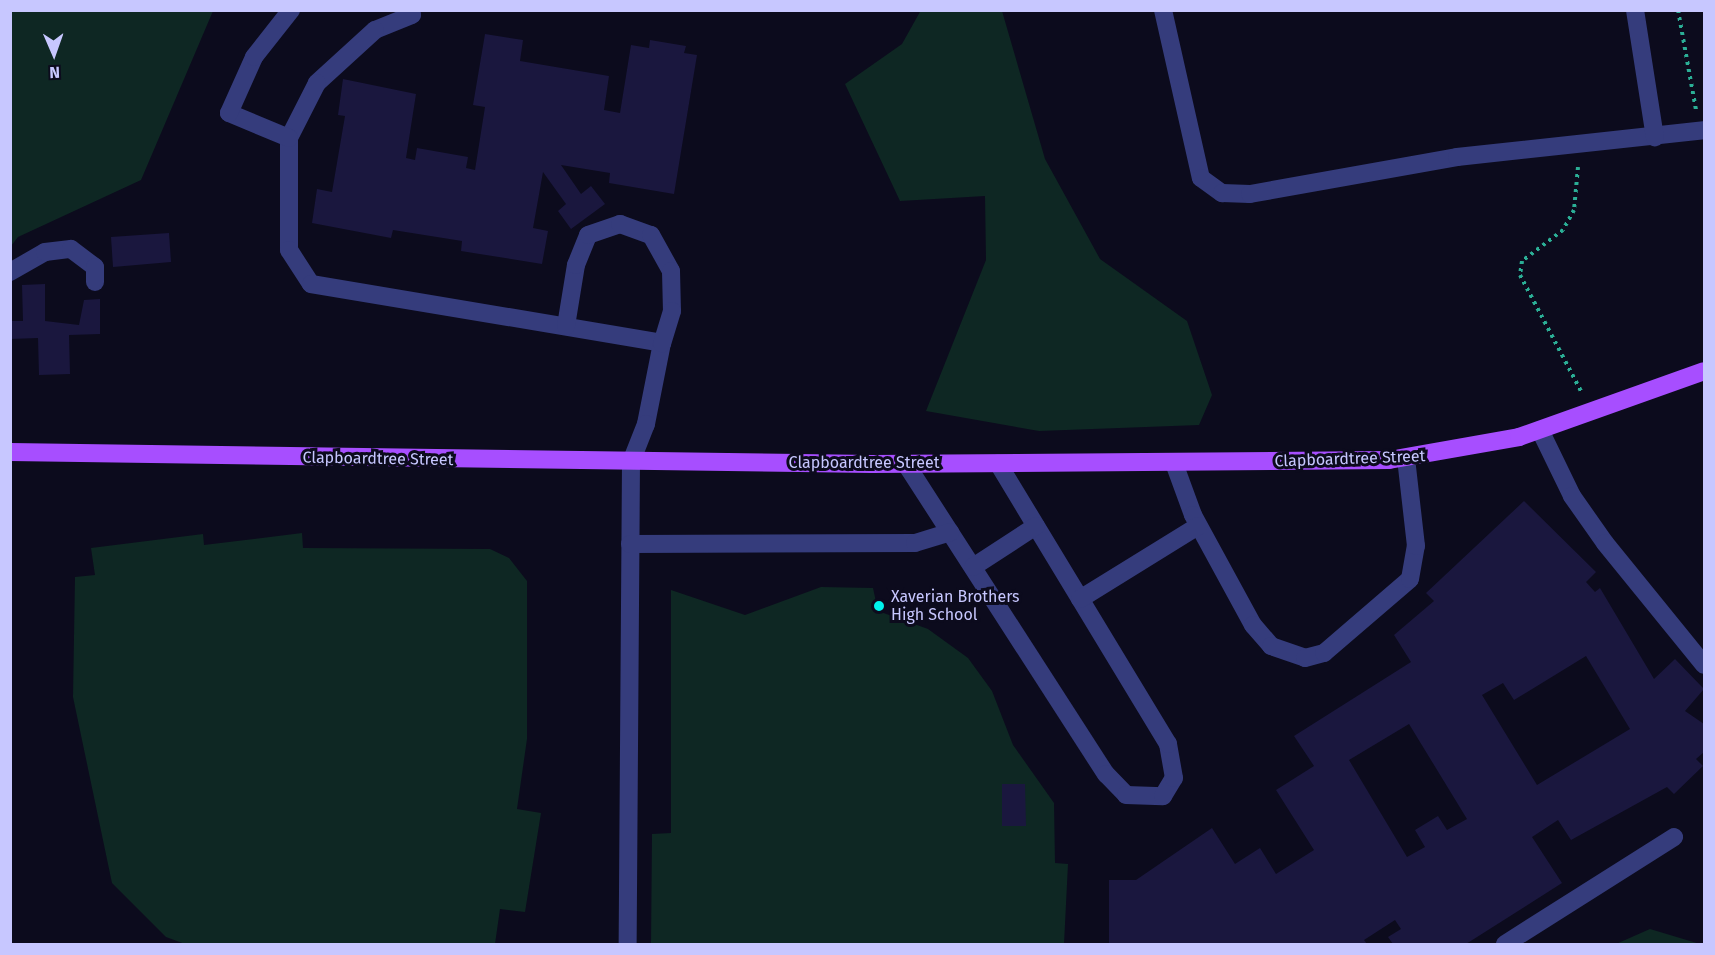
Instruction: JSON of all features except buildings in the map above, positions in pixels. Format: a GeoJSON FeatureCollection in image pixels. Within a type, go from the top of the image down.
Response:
{"type":"FeatureCollection","features":[{"type":"Feature","properties":{"kind":"main road","name":"Clapboardtree Street"},"geometry":{"type":"LineString","coordinates":[[10,452],[906,464],[1406,459],[1478,448],[1540,430],[1704,371]]}},
{"type":"Feature","properties":{"kind":"lane"},"geometry":{"type":"LineString","coordinates":[[289,138],[229,112],[254,57],[291,10]]}},
{"type":"Feature","properties":{"kind":"lane"},"geometry":{"type":"LineString","coordinates":[[410,10],[412,15],[375,30],[317,83],[289,138],[289,250],[311,284],[662,343]]}},
{"type":"Feature","properties":{"kind":"lane"},"geometry":{"type":"LineString","coordinates":[[1163,10],[1201,178],[1222,193],[1250,194],[1457,157],[1702,131]]}},
{"type":"Feature","properties":{"kind":"lane"},"geometry":{"type":"LineString","coordinates":[[1635,10],[1655,137]]}},
{"type":"Feature","properties":{"kind":"lane"},"geometry":{"type":"LineString","coordinates":[[566,326],[576,265],[588,236],[620,224],[651,235],[671,271],[672,311],[662,343],[646,424],[631,462],[628,945]]}},
{"type":"Feature","properties":{"kind":"lane"},"geometry":{"type":"LineString","coordinates":[[10,272],[45,252],[71,249],[95,267],[95,282]]}},
{"type":"Feature","properties":{"kind":"lane"},"geometry":{"type":"LineString","coordinates":[[1540,430],[1572,496],[1605,543],[1704,665]]}},
{"type":"Feature","properties":{"kind":"lane"},"geometry":{"type":"LineString","coordinates":[[1174,463],[1198,526],[1253,625],[1271,646],[1305,658],[1324,654],[1410,579],[1416,566],[1406,459]]}},
{"type":"Feature","properties":{"kind":"lane"},"geometry":{"type":"LineString","coordinates":[[906,464],[1106,774],[1126,795],[1145,800],[1163,796],[1174,778],[1173,754],[998,463]]}},
{"type":"Feature","properties":{"kind":"lane"},"geometry":{"type":"LineString","coordinates":[[973,567],[1036,526]]}},
{"type":"Feature","properties":{"kind":"lane"},"geometry":{"type":"LineString","coordinates":[[1080,598],[1198,526]]}},
{"type":"Feature","properties":{"kind":"lane"},"geometry":{"type":"LineString","coordinates":[[630,544],[915,543],[950,532]]}},
{"type":"Feature","properties":{"kind":"lane"},"geometry":{"type":"LineString","coordinates":[[1505,945],[1674,837]]}},
{"type":"Feature","properties":{"kind":"path"},"geometry":{"type":"LineString","coordinates":[[1678,10],[1702,131]]}},
{"type":"Feature","properties":{"kind":"path"},"geometry":{"type":"LineString","coordinates":[[1576,145],[1574,210],[1563,230],[1522,261],[1520,275],[1589,412]]}},
{"type":"Feature","properties":{"kind":"green space"},"geometry":{"type":"Polygon","coordinates":[[[11,10],[213,11],[141,180],[18,237],[11,246],[11,10]]]}},
{"type":"Feature","properties":{"kind":"green space"},"geometry":{"type":"Polygon","coordinates":[[[921,10],[1002,11],[1045,159],[1100,259],[1187,321],[1212,395],[1199,425],[1039,431],[926,411],[986,260],[985,196],[900,201],[845,84],[902,44],[921,10]]]}},
{"type":"Feature","properties":{"kind":"green space"},"geometry":{"type":"Polygon","coordinates":[[[302,533],[303,548],[490,549],[509,558],[527,581],[527,739],[517,809],[541,813],[525,912],[500,909],[495,944],[185,944],[166,937],[112,883],[73,697],[75,577],[95,575],[91,548],[203,534],[204,545],[302,533]]]}},
{"type":"Feature","properties":{"kind":"green space"},"geometry":{"type":"Polygon","coordinates":[[[821,587],[873,588],[878,611],[928,629],[968,658],[992,691],[1013,745],[1054,803],[1055,863],[1068,864],[1064,944],[651,944],[652,834],[671,833],[671,590],[745,615],[821,587]]]}},
{"type":"Feature","properties":{"kind":"green space"},"geometry":{"type":"Polygon","coordinates":[[[1650,929],[1700,944],[1616,944],[1650,929]]]}},
{"type":"Feature","properties":{"kind":"place","name":"Xaverian Brothers High School"},"geometry":{"type":"Point","coordinates":[879,606]}}]}
